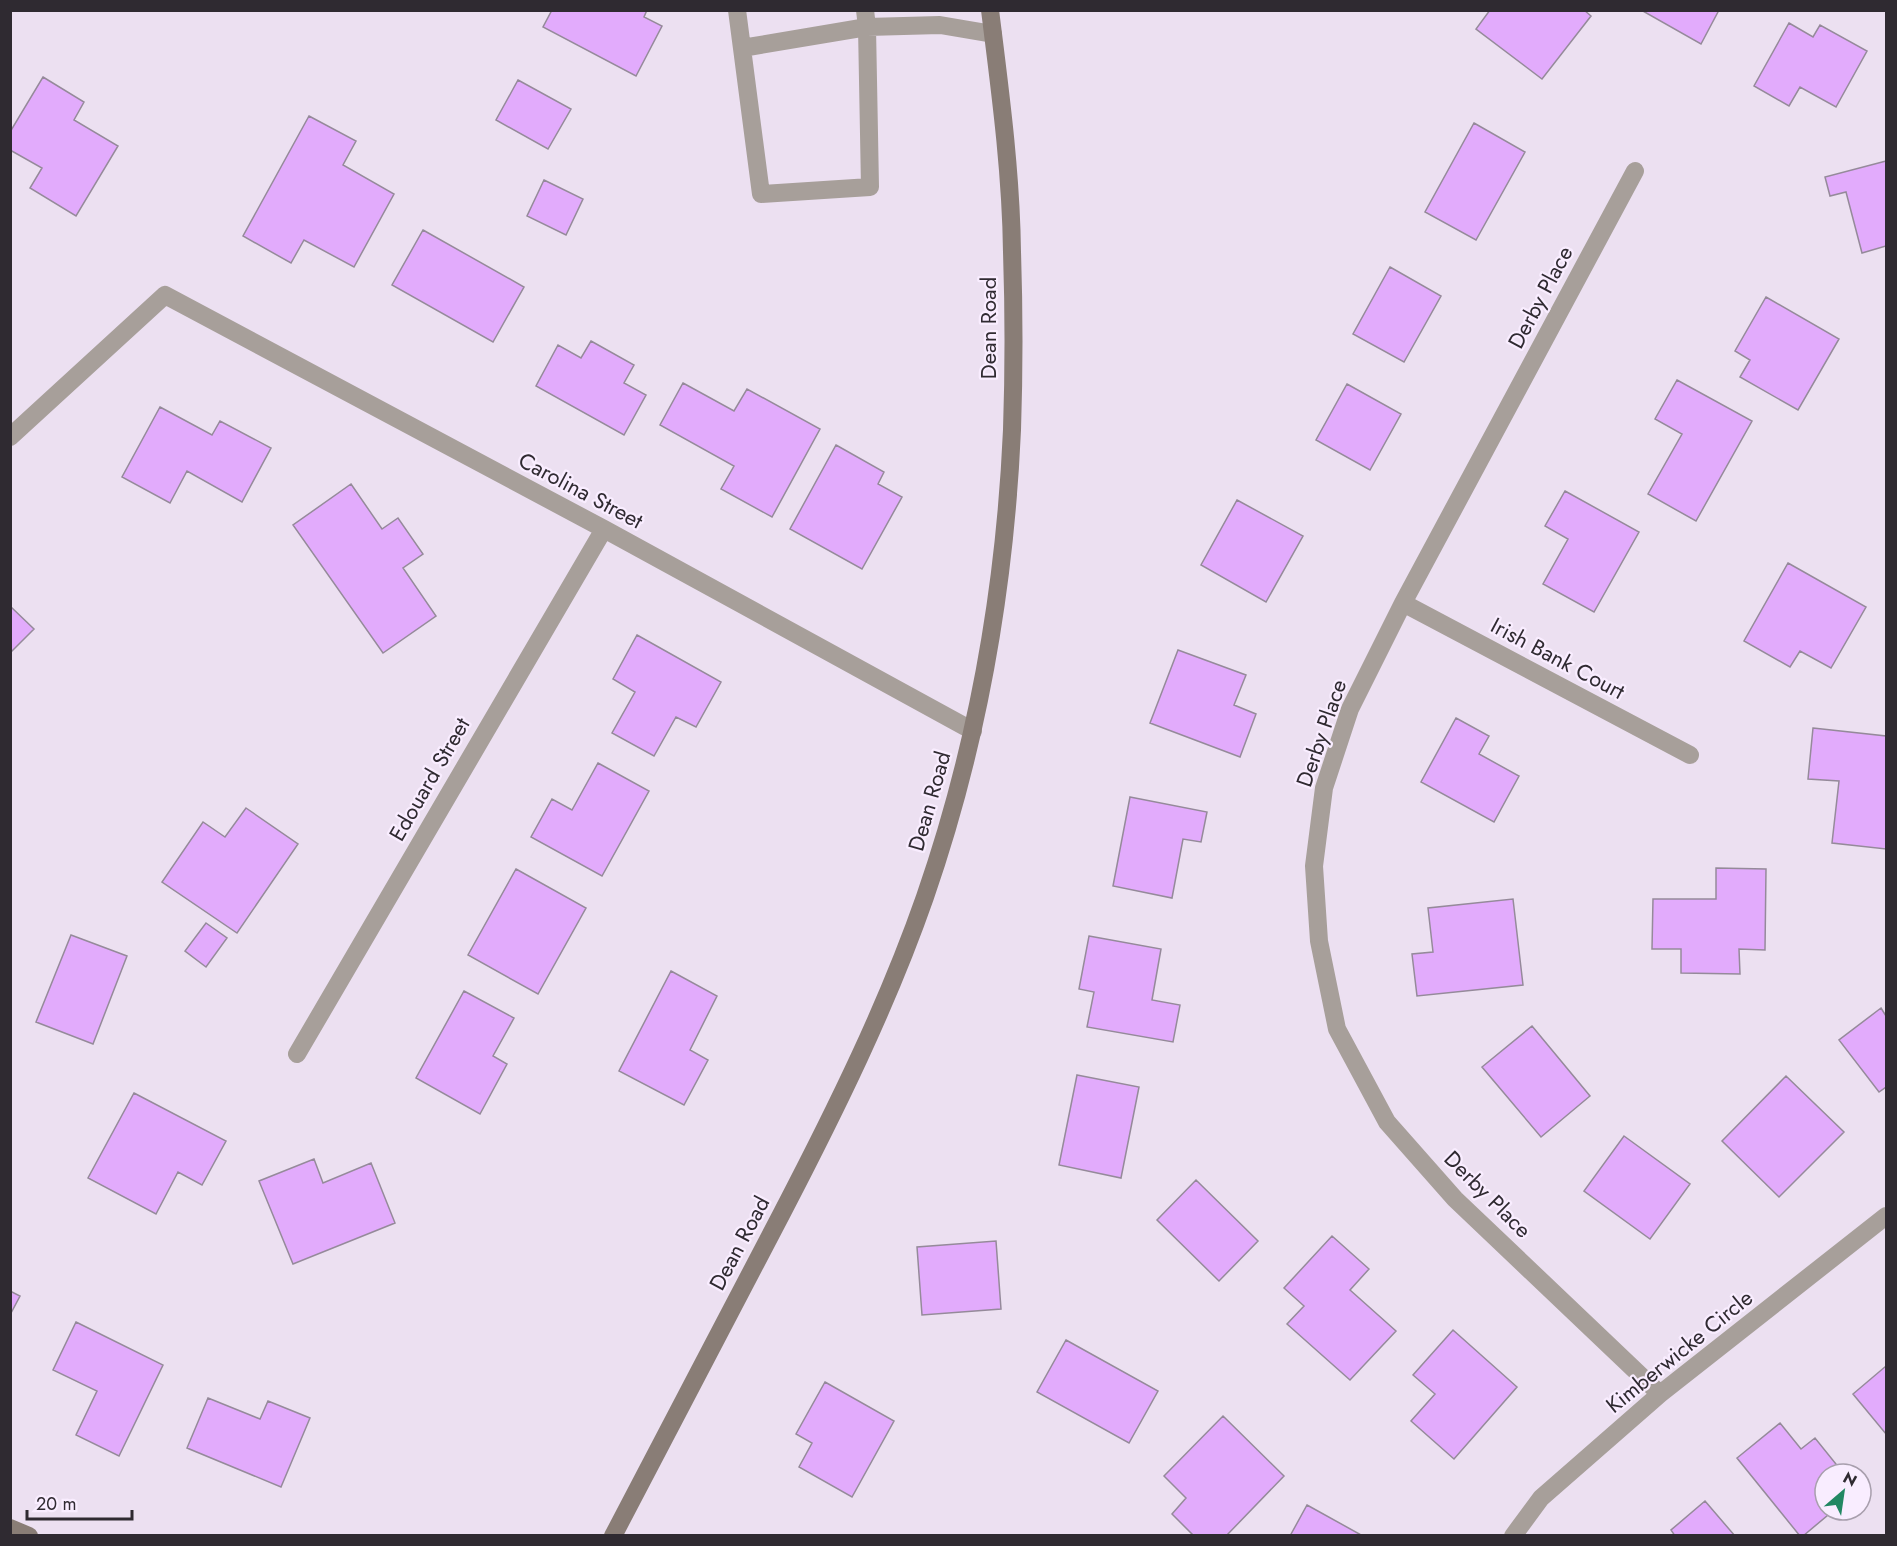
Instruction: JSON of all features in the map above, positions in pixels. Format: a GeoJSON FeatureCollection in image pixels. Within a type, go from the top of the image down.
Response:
{"type":"FeatureCollection","features":[{"type":"Feature","properties":{"kind":"main road","name":"Dean Road"},"geometry":{"type":"LineString","coordinates":[[613,1536],[806,1166],[874,1024],[924,901],[973,731],[991,639],[1000,568],[1012,429],[1012,249],[1002,103],[990,10]]}},
{"type":"Feature","properties":{"kind":"main road"},"geometry":{"type":"LineString","coordinates":[[10,1528],[29,1536]]}},
{"type":"Feature","properties":{"kind":"street"},"geometry":{"type":"LineString","coordinates":[[737,10],[761,194],[870,187],[866,19]]}},
{"type":"Feature","properties":{"kind":"street"},"geometry":{"type":"LineString","coordinates":[[742,48],[866,19],[940,25],[993,34]]}},
{"type":"Feature","properties":{"kind":"street","name":"Derby Place"},"geometry":{"type":"LineString","coordinates":[[1635,171],[1403,603],[1350,709],[1324,788],[1314,866],[1319,941],[1337,1029],[1387,1122],[1455,1199],[1660,1394]]}},
{"type":"Feature","properties":{"kind":"street","name":"Carolina Street"},"geometry":{"type":"LineString","coordinates":[[10,437],[165,295],[604,529],[973,731]]}},
{"type":"Feature","properties":{"kind":"street","name":"Edouard Street"},"geometry":{"type":"LineString","coordinates":[[297,1054],[604,529]]}},
{"type":"Feature","properties":{"kind":"street","name":"Irish Bank Court"},"geometry":{"type":"LineString","coordinates":[[1403,603],[1690,755]]}},
{"type":"Feature","properties":{"kind":"street","name":"Kimberwicke Circle"},"geometry":{"type":"LineString","coordinates":[[1513,1536],[1541,1498],[1660,1394],[1887,1216]]}},
{"type":"Feature","properties":{"kind":"building"},"geometry":{"type":"Polygon","coordinates":[[[552,10],[647,10],[644,17],[662,26],[636,76],[543,27],[552,10]]]}},
{"type":"Feature","properties":{"kind":"building"},"geometry":{"type":"Polygon","coordinates":[[[1490,10],[1584,10],[1591,16],[1542,79],[1476,29],[1490,10]]]}},
{"type":"Feature","properties":{"kind":"building"},"geometry":{"type":"Polygon","coordinates":[[[1641,10],[1719,10],[1701,44],[1641,10]]]}},
{"type":"Feature","properties":{"kind":"building"},"geometry":{"type":"Polygon","coordinates":[[[1789,23],[1813,37],[1820,25],[1867,51],[1836,107],[1800,87],[1789,106],[1754,86],[1789,23]]]}},
{"type":"Feature","properties":{"kind":"building"},"geometry":{"type":"Polygon","coordinates":[[[43,77],[84,102],[74,120],[118,146],[76,216],[30,188],[42,168],[10,150],[10,132],[43,77]]]}},
{"type":"Feature","properties":{"kind":"building"},"geometry":{"type":"Polygon","coordinates":[[[518,80],[571,109],[548,149],[496,120],[518,80]]]}},
{"type":"Feature","properties":{"kind":"building"},"geometry":{"type":"Polygon","coordinates":[[[309,116],[356,141],[343,165],[394,194],[354,267],[304,240],[291,263],[243,236],[309,116]]]}},
{"type":"Feature","properties":{"kind":"building"},"geometry":{"type":"Polygon","coordinates":[[[1474,123],[1525,152],[1476,240],[1425,212],[1474,123]]]}},
{"type":"Feature","properties":{"kind":"building"},"geometry":{"type":"Polygon","coordinates":[[[1886,161],[1886,246],[1862,253],[1846,192],[1830,196],[1825,177],[1886,161]]]}},
{"type":"Feature","properties":{"kind":"building"},"geometry":{"type":"Polygon","coordinates":[[[544,180],[583,199],[566,235],[527,216],[544,180]]]}},
{"type":"Feature","properties":{"kind":"building"},"geometry":{"type":"Polygon","coordinates":[[[423,230],[524,287],[493,342],[392,285],[423,230]]]}},
{"type":"Feature","properties":{"kind":"building"},"geometry":{"type":"Polygon","coordinates":[[[1390,267],[1441,296],[1404,362],[1353,334],[1390,267]]]}},
{"type":"Feature","properties":{"kind":"building"},"geometry":{"type":"Polygon","coordinates":[[[1766,297],[1839,339],[1798,410],[1740,377],[1750,360],[1735,351],[1766,297]]]}},
{"type":"Feature","properties":{"kind":"building"},"geometry":{"type":"Polygon","coordinates":[[[591,341],[634,365],[624,383],[646,395],[624,435],[536,386],[558,345],[581,358],[591,341]]]}},
{"type":"Feature","properties":{"kind":"building"},"geometry":{"type":"Polygon","coordinates":[[[1677,380],[1752,421],[1696,521],[1648,494],[1682,434],[1655,419],[1677,380]]]}},
{"type":"Feature","properties":{"kind":"building"},"geometry":{"type":"Polygon","coordinates":[[[683,383],[734,411],[747,389],[820,429],[772,517],[721,489],[734,466],[660,425],[683,383]]]}},
{"type":"Feature","properties":{"kind":"building"},"geometry":{"type":"Polygon","coordinates":[[[1347,384],[1401,414],[1370,470],[1316,440],[1347,384]]]}},
{"type":"Feature","properties":{"kind":"building"},"geometry":{"type":"Polygon","coordinates":[[[160,407],[212,435],[220,421],[271,448],[242,502],[187,471],[170,503],[122,477],[160,407]]]}},
{"type":"Feature","properties":{"kind":"building"},"geometry":{"type":"Polygon","coordinates":[[[836,445],[884,472],[878,484],[902,497],[862,569],[790,529],[836,445]]]}},
{"type":"Feature","properties":{"kind":"building"},"geometry":{"type":"Polygon","coordinates":[[[351,484],[382,529],[398,518],[423,554],[403,568],[436,616],[383,653],[293,525],[351,484]]]}},
{"type":"Feature","properties":{"kind":"building"},"geometry":{"type":"Polygon","coordinates":[[[1565,491],[1639,532],[1594,612],[1543,584],[1568,539],[1545,526],[1565,491]]]}},
{"type":"Feature","properties":{"kind":"building"},"geometry":{"type":"Polygon","coordinates":[[[1237,500],[1303,536],[1266,602],[1201,565],[1237,500]]]}},
{"type":"Feature","properties":{"kind":"building"},"geometry":{"type":"Polygon","coordinates":[[[1788,563],[1866,607],[1831,668],[1800,651],[1790,667],[1744,641],[1788,563]]]}},
{"type":"Feature","properties":{"kind":"building"},"geometry":{"type":"Polygon","coordinates":[[[10,606],[34,629],[10,653],[10,606]]]}},
{"type":"Feature","properties":{"kind":"building"},"geometry":{"type":"Polygon","coordinates":[[[637,635],[721,682],[696,727],[676,717],[654,756],[612,733],[635,692],[613,679],[637,635]]]}},
{"type":"Feature","properties":{"kind":"building"},"geometry":{"type":"Polygon","coordinates":[[[1178,650],[1246,675],[1234,705],[1256,714],[1240,757],[1150,723],[1178,650]]]}},
{"type":"Feature","properties":{"kind":"building"},"geometry":{"type":"Polygon","coordinates":[[[1456,718],[1489,736],[1479,754],[1519,776],[1494,822],[1421,782],[1456,718]]]}},
{"type":"Feature","properties":{"kind":"building"},"geometry":{"type":"Polygon","coordinates":[[[1813,728],[1886,736],[1886,849],[1832,843],[1839,781],[1808,779],[1813,728]]]}},
{"type":"Feature","properties":{"kind":"building"},"geometry":{"type":"Polygon","coordinates":[[[598,763],[649,791],[602,876],[531,837],[552,799],[572,810],[598,763]]]}},
{"type":"Feature","properties":{"kind":"building"},"geometry":{"type":"Polygon","coordinates":[[[1130,797],[1207,812],[1201,842],[1183,839],[1172,898],[1113,886],[1130,797]]]}},
{"type":"Feature","properties":{"kind":"building"},"geometry":{"type":"Polygon","coordinates":[[[246,808],[298,844],[237,933],[162,882],[203,822],[225,837],[246,808]]]}},
{"type":"Feature","properties":{"kind":"building"},"geometry":{"type":"Polygon","coordinates":[[[1716,868],[1766,869],[1765,950],[1739,949],[1740,974],[1681,973],[1681,949],[1652,949],[1653,899],[1716,899],[1716,868]]]}},
{"type":"Feature","properties":{"kind":"building"},"geometry":{"type":"Polygon","coordinates":[[[516,869],[586,908],[538,994],[468,955],[516,869]]]}},
{"type":"Feature","properties":{"kind":"building"},"geometry":{"type":"Polygon","coordinates":[[[1513,899],[1523,985],[1417,996],[1412,954],[1433,952],[1428,908],[1513,899]]]}},
{"type":"Feature","properties":{"kind":"building"},"geometry":{"type":"Polygon","coordinates":[[[206,923],[227,938],[206,967],[185,951],[206,923]]]}},
{"type":"Feature","properties":{"kind":"building"},"geometry":{"type":"Polygon","coordinates":[[[71,935],[127,956],[93,1044],[36,1022],[71,935]]]}},
{"type":"Feature","properties":{"kind":"building"},"geometry":{"type":"Polygon","coordinates":[[[1089,936],[1161,949],[1152,1000],[1180,1005],[1173,1042],[1087,1027],[1094,992],[1079,989],[1089,936]]]}},
{"type":"Feature","properties":{"kind":"building"},"geometry":{"type":"Polygon","coordinates":[[[671,971],[717,996],[690,1050],[708,1060],[684,1105],[619,1071],[671,971]]]}},
{"type":"Feature","properties":{"kind":"building"},"geometry":{"type":"Polygon","coordinates":[[[464,991],[514,1018],[493,1056],[507,1064],[480,1114],[416,1078],[464,991]]]}},
{"type":"Feature","properties":{"kind":"building"},"geometry":{"type":"Polygon","coordinates":[[[1881,1008],[1886,1016],[1886,1087],[1879,1092],[1839,1040],[1881,1008]]]}},
{"type":"Feature","properties":{"kind":"building"},"geometry":{"type":"Polygon","coordinates":[[[1532,1026],[1590,1096],[1541,1137],[1482,1067],[1532,1026]]]}},
{"type":"Feature","properties":{"kind":"building"},"geometry":{"type":"Polygon","coordinates":[[[1077,1075],[1139,1087],[1121,1178],[1059,1165],[1077,1075]]]}},
{"type":"Feature","properties":{"kind":"building"},"geometry":{"type":"Polygon","coordinates":[[[1786,1076],[1844,1132],[1779,1197],[1722,1141],[1786,1076]]]}},
{"type":"Feature","properties":{"kind":"building"},"geometry":{"type":"Polygon","coordinates":[[[134,1093],[226,1141],[202,1185],[178,1172],[156,1214],[88,1178],[134,1093]]]}},
{"type":"Feature","properties":{"kind":"building"},"geometry":{"type":"Polygon","coordinates":[[[1624,1136],[1690,1184],[1650,1239],[1584,1191],[1624,1136]]]}},
{"type":"Feature","properties":{"kind":"building"},"geometry":{"type":"Polygon","coordinates":[[[314,1159],[323,1183],[371,1163],[395,1223],[293,1264],[259,1181],[314,1159]]]}},
{"type":"Feature","properties":{"kind":"building"},"geometry":{"type":"Polygon","coordinates":[[[1196,1180],[1258,1241],[1219,1281],[1157,1220],[1196,1180]]]}},
{"type":"Feature","properties":{"kind":"building"},"geometry":{"type":"Polygon","coordinates":[[[1332,1236],[1369,1269],[1350,1290],[1396,1331],[1350,1380],[1287,1324],[1304,1306],[1284,1288],[1332,1236]]]}},
{"type":"Feature","properties":{"kind":"building"},"geometry":{"type":"Polygon","coordinates":[[[996,1241],[1001,1309],[922,1315],[917,1247],[996,1241]]]}},
{"type":"Feature","properties":{"kind":"building"},"geometry":{"type":"Polygon","coordinates":[[[10,1291],[20,1296],[10,1315],[10,1291]]]}},
{"type":"Feature","properties":{"kind":"building"},"geometry":{"type":"Polygon","coordinates":[[[76,1322],[163,1365],[119,1456],[76,1435],[97,1391],[53,1370],[76,1322]]]}},
{"type":"Feature","properties":{"kind":"building"},"geometry":{"type":"Polygon","coordinates":[[[1453,1330],[1517,1387],[1454,1459],[1411,1421],[1435,1394],[1413,1375],[1453,1330]]]}},
{"type":"Feature","properties":{"kind":"building"},"geometry":{"type":"Polygon","coordinates":[[[1066,1340],[1158,1391],[1129,1443],[1037,1392],[1066,1340]]]}},
{"type":"Feature","properties":{"kind":"building"},"geometry":{"type":"Polygon","coordinates":[[[1886,1366],[1886,1434],[1853,1394],[1886,1366]]]}},
{"type":"Feature","properties":{"kind":"building"},"geometry":{"type":"Polygon","coordinates":[[[825,1382],[894,1421],[852,1497],[799,1467],[812,1443],[796,1434],[825,1382]]]}},
{"type":"Feature","properties":{"kind":"building"},"geometry":{"type":"Polygon","coordinates":[[[208,1398],[260,1419],[268,1401],[310,1418],[281,1487],[187,1448],[208,1398]]]}},
{"type":"Feature","properties":{"kind":"building"},"geometry":{"type":"Polygon","coordinates":[[[1223,1416],[1284,1476],[1226,1536],[1194,1536],[1172,1514],[1186,1498],[1164,1476],[1223,1416]]]}},
{"type":"Feature","properties":{"kind":"building"},"geometry":{"type":"Polygon","coordinates":[[[1780,1423],[1801,1449],[1815,1438],[1834,1462],[1813,1462],[1813,1522],[1820,1522],[1800,1536],[1737,1458],[1780,1423]]]}},
{"type":"Feature","properties":{"kind":"building"},"geometry":{"type":"Polygon","coordinates":[[[1705,1501],[1735,1536],[1675,1536],[1671,1530],[1705,1501]]]}},
{"type":"Feature","properties":{"kind":"building"},"geometry":{"type":"Polygon","coordinates":[[[1307,1505],[1363,1536],[1290,1536],[1307,1505]]]}}]}
